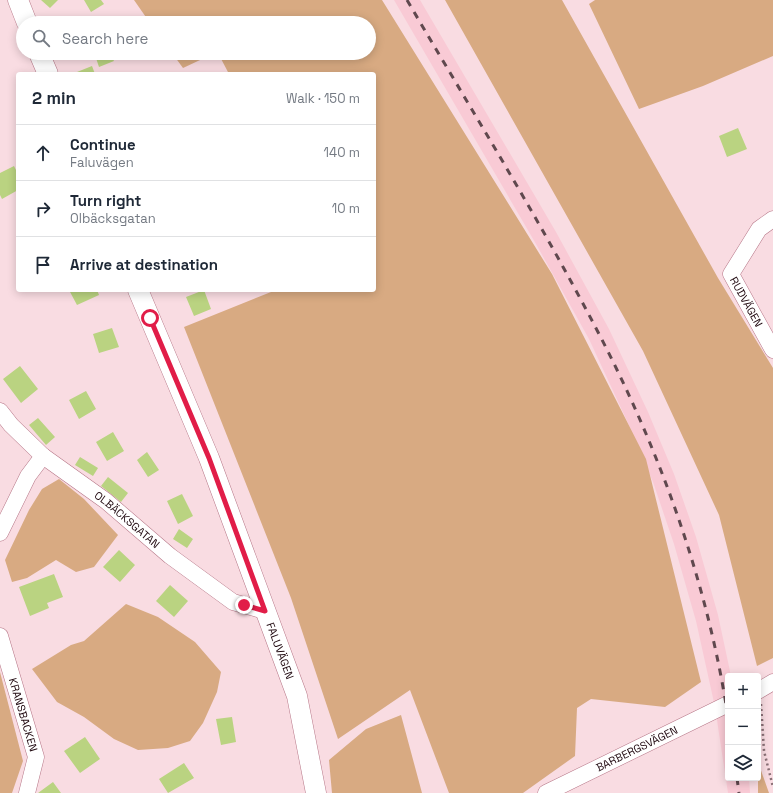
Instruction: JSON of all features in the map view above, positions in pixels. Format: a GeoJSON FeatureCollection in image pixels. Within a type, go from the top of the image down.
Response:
{"type":"FeatureCollection","features":[{"type":"Feature","properties":{"kind":"street"},"geometry":{"type":"LineString","coordinates":[[18,0],[24,16]]}},
{"type":"Feature","properties":{"kind":"street"},"geometry":{"type":"LineString","coordinates":[[42,60],[47,72]]}},
{"type":"Feature","properties":{"kind":"street","name":"RUDVÄGEN"},"geometry":{"type":"LineString","coordinates":[[773,219],[759,229],[731,274],[773,350]]}},
{"type":"Feature","properties":{"kind":"street","name":"FALUVÄGEN"},"geometry":{"type":"LineString","coordinates":[[139,292],[209,458],[297,696],[316,793]]}},
{"type":"Feature","properties":{"kind":"street","name":"OLBÄCKSGATAN"},"geometry":{"type":"LineString","coordinates":[[0,411],[11,425],[43,456],[106,501],[170,556],[233,602],[265,611]]}},
{"type":"Feature","properties":{"kind":"street"},"geometry":{"type":"LineString","coordinates":[[0,533],[28,476],[43,456]]}},
{"type":"Feature","properties":{"kind":"street","name":"KRANSBACKEN"},"geometry":{"type":"LineString","coordinates":[[0,636],[36,757],[27,793]]}},
{"type":"Feature","properties":{"kind":"street","name":"BARBERGSVÄGEN"},"geometry":{"type":"LineString","coordinates":[[546,793],[725,705]]}},
{"type":"Feature","properties":{"kind":"path"},"geometry":{"type":"LineString","coordinates":[[764,688],[764,750],[773,787]]}},
{"type":"Feature","properties":{"kind":"shaded area"},"geometry":{"type":"Polygon","coordinates":[[[134,0],[382,0],[552,274],[646,459],[701,682],[665,707],[591,699],[577,708],[575,756],[523,793],[449,793],[410,690],[338,739],[291,598],[184,327],[271,292],[376,292],[376,72],[228,72],[222,60],[376,60],[376,16],[145,16],[134,0]]]}},
{"type":"Feature","properties":{"kind":"shaded area"},"geometry":{"type":"Polygon","coordinates":[[[394,0],[420,0],[556,232],[609,329],[648,412],[674,474],[696,537],[718,615],[730,673],[725,673],[725,773],[715,707],[696,621],[674,544],[653,482],[589,339],[536,244],[394,0]]]}},
{"type":"Feature","properties":{"kind":"shaded area"},"geometry":{"type":"Polygon","coordinates":[[[445,0],[562,0],[718,278],[773,368],[773,658],[757,666],[719,515],[643,351],[445,0]]]}},
{"type":"Feature","properties":{"kind":"shaded area"},"geometry":{"type":"Polygon","coordinates":[[[595,0],[773,0],[773,56],[703,86],[639,109],[589,4],[595,0]]]}},
{"type":"Feature","properties":{"kind":"shaded area"},"geometry":{"type":"Polygon","coordinates":[[[177,60],[200,60],[183,68],[177,60]]]}},
{"type":"Feature","properties":{"kind":"shaded area"},"geometry":{"type":"Polygon","coordinates":[[[59,479],[84,499],[118,535],[94,567],[76,572],[56,560],[27,578],[12,582],[5,560],[29,510],[42,489],[59,479]]]}},
{"type":"Feature","properties":{"kind":"shaded area"},"geometry":{"type":"Polygon","coordinates":[[[126,604],[158,617],[195,642],[221,672],[217,692],[203,723],[190,741],[168,748],[138,750],[114,739],[84,717],[57,702],[32,669],[71,645],[84,641],[126,604]]]}},
{"type":"Feature","properties":{"kind":"shaded area"},"geometry":{"type":"Polygon","coordinates":[[[0,672],[23,761],[12,793],[0,793],[0,672]]]}},
{"type":"Feature","properties":{"kind":"shaded area"},"geometry":{"type":"Polygon","coordinates":[[[401,715],[422,793],[332,793],[329,760],[366,729],[401,715]]]}},
{"type":"Feature","properties":{"kind":"shaded area"},"geometry":{"type":"Polygon","coordinates":[[[761,770],[769,793],[758,793],[758,781],[761,781],[761,770]]]}},
{"type":"Feature","properties":{"kind":"shaded area"},"geometry":{"type":"Polygon","coordinates":[[[726,781],[749,781],[750,793],[728,793],[726,781]]]}},
{"type":"Feature","properties":{"kind":"building"},"geometry":{"type":"Polygon","coordinates":[[[41,0],[58,0],[50,8],[41,0]]]}},
{"type":"Feature","properties":{"kind":"building"},"geometry":{"type":"Polygon","coordinates":[[[84,0],[101,0],[104,4],[91,12],[84,0]]]}},
{"type":"Feature","properties":{"kind":"building"},"geometry":{"type":"Polygon","coordinates":[[[97,60],[114,61],[99,67],[97,60]]]}},
{"type":"Feature","properties":{"kind":"building"},"geometry":{"type":"Polygon","coordinates":[[[92,66],[94,72],[77,72],[92,66]]]}},
{"type":"Feature","properties":{"kind":"building"},"geometry":{"type":"Polygon","coordinates":[[[738,128],[747,149],[727,157],[719,136],[738,128]]]}},
{"type":"Feature","properties":{"kind":"building"},"geometry":{"type":"Polygon","coordinates":[[[14,166],[16,170],[16,191],[2,199],[0,195],[0,173],[14,166]]]}},
{"type":"Feature","properties":{"kind":"building"},"geometry":{"type":"Polygon","coordinates":[[[70,292],[98,292],[99,295],[77,305],[70,292]]]}},
{"type":"Feature","properties":{"kind":"building"},"geometry":{"type":"Polygon","coordinates":[[[199,292],[205,292],[211,309],[194,316],[186,297],[199,292]]]}},
{"type":"Feature","properties":{"kind":"building"},"geometry":{"type":"Polygon","coordinates":[[[112,328],[119,347],[99,353],[93,334],[112,328]]]}},
{"type":"Feature","properties":{"kind":"building"},"geometry":{"type":"Polygon","coordinates":[[[20,366],[38,389],[21,403],[3,379],[20,366]]]}},
{"type":"Feature","properties":{"kind":"building"},"geometry":{"type":"Polygon","coordinates":[[[86,391],[96,409],[79,419],[69,400],[86,391]]]}},
{"type":"Feature","properties":{"kind":"building"},"geometry":{"type":"Polygon","coordinates":[[[38,418],[55,437],[46,445],[29,425],[38,418]]]}},
{"type":"Feature","properties":{"kind":"building"},"geometry":{"type":"Polygon","coordinates":[[[113,432],[124,451],[107,461],[96,442],[113,432]]]}},
{"type":"Feature","properties":{"kind":"building"},"geometry":{"type":"Polygon","coordinates":[[[147,452],[159,470],[148,477],[137,460],[147,452]]]}},
{"type":"Feature","properties":{"kind":"building"},"geometry":{"type":"Polygon","coordinates":[[[80,457],[98,468],[93,476],[75,465],[80,457]]]}},
{"type":"Feature","properties":{"kind":"building"},"geometry":{"type":"Polygon","coordinates":[[[108,477],[128,493],[121,502],[101,486],[108,477]]]}},
{"type":"Feature","properties":{"kind":"building"},"geometry":{"type":"Polygon","coordinates":[[[182,494],[193,516],[178,524],[167,501],[182,494]]]}},
{"type":"Feature","properties":{"kind":"building"},"geometry":{"type":"Polygon","coordinates":[[[179,529],[193,539],[187,548],[173,539],[179,529]]]}},
{"type":"Feature","properties":{"kind":"building"},"geometry":{"type":"Polygon","coordinates":[[[119,550],[135,565],[120,582],[103,567],[119,550]]]}},
{"type":"Feature","properties":{"kind":"building"},"geometry":{"type":"Polygon","coordinates":[[[54,574],[63,597],[47,603],[49,608],[30,616],[19,587],[54,574]]]}},
{"type":"Feature","properties":{"kind":"building"},"geometry":{"type":"Polygon","coordinates":[[[170,585],[188,601],[174,617],[156,601],[170,585]]]}},
{"type":"Feature","properties":{"kind":"building"},"geometry":{"type":"Polygon","coordinates":[[[232,717],[236,742],[221,745],[216,719],[232,717]]]}},
{"type":"Feature","properties":{"kind":"building"},"geometry":{"type":"Polygon","coordinates":[[[85,737],[100,759],[80,773],[64,751],[85,737]]]}},
{"type":"Feature","properties":{"kind":"building"},"geometry":{"type":"Polygon","coordinates":[[[184,763],[194,778],[168,793],[159,779],[184,763]]]}},
{"type":"Feature","properties":{"kind":"building"},"geometry":{"type":"Polygon","coordinates":[[[53,782],[61,793],[38,793],[53,782]]]}},
{"type":"Feature","properties":{"kind":"railway"},"geometry":{"type":"LineString","coordinates":[[407,0],[553,249],[622,379],[662,473],[695,569],[708,618],[727,709]]}},
{"type":"Feature","properties":{"kind":"railway"},"geometry":{"type":"LineString","coordinates":[[737,781],[739,793]]}},
{"type":"Feature","properties":{"kind":"route"},"geometry":{"type":"LineString","coordinates":[[150,318],[209,458],[265,611],[244,605]]}}]}
